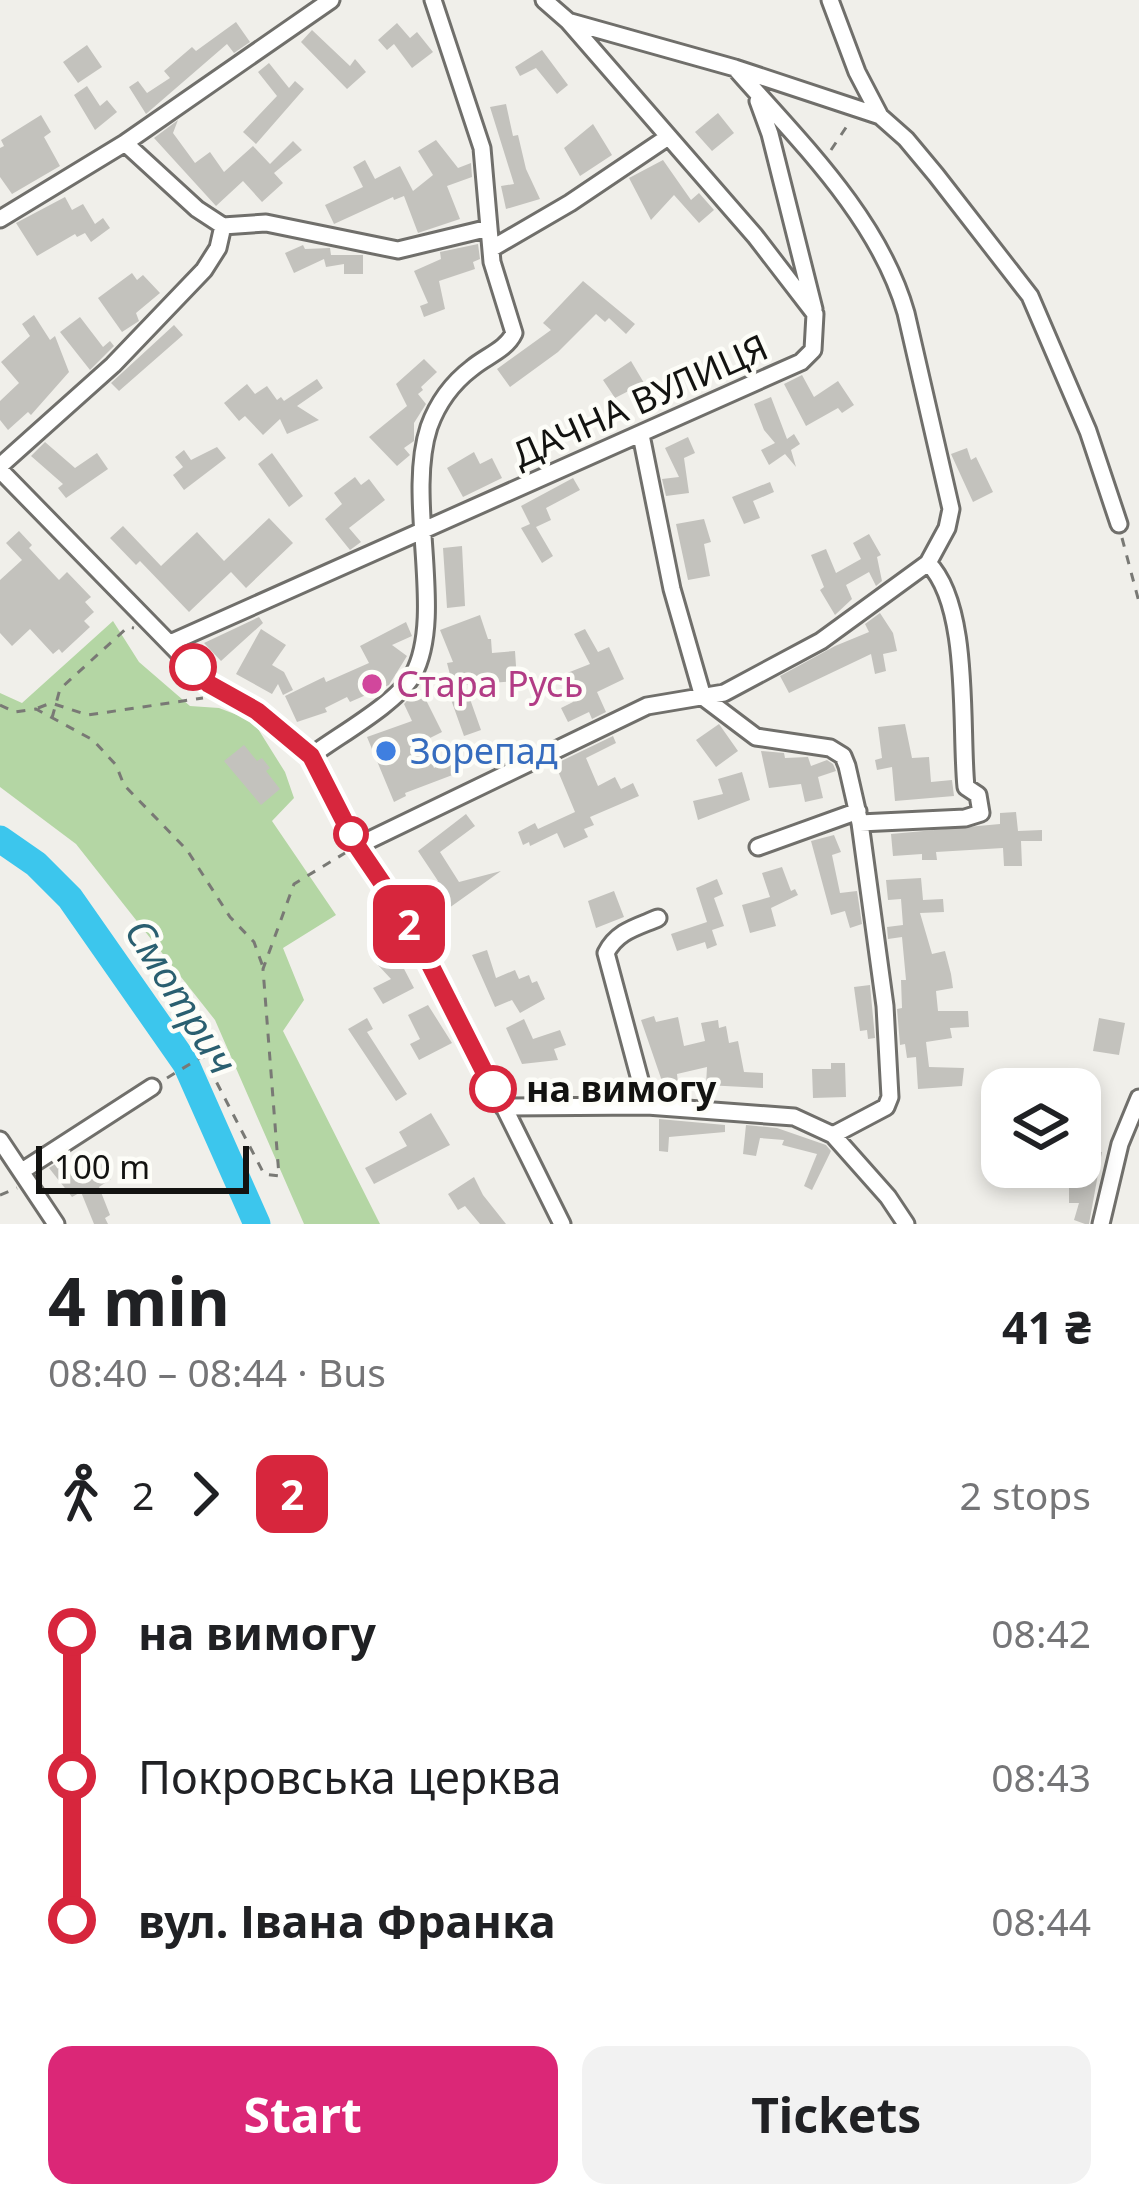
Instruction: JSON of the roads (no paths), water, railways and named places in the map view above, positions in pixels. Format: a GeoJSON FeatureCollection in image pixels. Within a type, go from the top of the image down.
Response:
{"type":"FeatureCollection","features":[{"type":"Feature","properties":{"kind":"street"},"geometry":{"type":"LineString","coordinates":[[0,219],[125,143],[332,0]]}},
{"type":"Feature","properties":{"kind":"street"},"geometry":{"type":"LineString","coordinates":[[311,756],[411,678],[422,651],[424,622],[420,462],[438,405],[472,367],[513,336],[491,249],[482,148],[433,0]]}},
{"type":"Feature","properties":{"kind":"street","name":"ДАЧНА ВУЛИЦЯ"},"geometry":{"type":"LineString","coordinates":[[164,638],[641,435],[801,362],[815,344],[815,314],[755,236],[568,21],[544,0]]}},
{"type":"Feature","properties":{"kind":"street"},"geometry":{"type":"LineString","coordinates":[[830,0],[871,114]]}},
{"type":"Feature","properties":{"kind":"street"},"geometry":{"type":"LineString","coordinates":[[568,21],[736,68],[871,114],[907,139],[1030,296],[1088,431],[1119,524]]}},
{"type":"Feature","properties":{"kind":"street"},"geometry":{"type":"LineString","coordinates":[[357,846],[647,706],[724,693],[821,641],[928,563],[947,528],[951,509],[907,313],[861,220],[736,68]]}},
{"type":"Feature","properties":{"kind":"street"},"geometry":{"type":"LineString","coordinates":[[756,92],[815,314]]}},
{"type":"Feature","properties":{"kind":"street"},"geometry":{"type":"LineString","coordinates":[[491,249],[668,137]]}},
{"type":"Feature","properties":{"kind":"street"},"geometry":{"type":"LineString","coordinates":[[125,143],[224,226],[266,223],[398,250],[488,229]]}},
{"type":"Feature","properties":{"kind":"street"},"geometry":{"type":"LineString","coordinates":[[224,226],[218,248],[204,270],[113,364],[0,468],[209,684],[257,711],[311,756],[357,846],[408,921],[562,1224]]}},
{"type":"Feature","properties":{"kind":"street"},"geometry":{"type":"LineString","coordinates":[[641,435],[672,589],[703,697],[755,736],[838,751],[847,766],[859,817],[885,1006],[890,1096],[886,1107],[833,1136]]}},
{"type":"Feature","properties":{"kind":"street"},"geometry":{"type":"LineString","coordinates":[[758,847],[859,817],[965,818],[981,813],[978,795],[966,787],[959,656],[942,583],[928,563]]}},
{"type":"Feature","properties":{"kind":"street"},"geometry":{"type":"LineString","coordinates":[[646,1106],[606,953],[612,940],[658,918]]}},
{"type":"Feature","properties":{"kind":"street"},"geometry":{"type":"LineString","coordinates":[[22,1171],[152,1087]]}},
{"type":"Feature","properties":{"kind":"street"},"geometry":{"type":"LineString","coordinates":[[1101,1224],[1120,1144],[1139,1098]]}},
{"type":"Feature","properties":{"kind":"street"},"geometry":{"type":"LineString","coordinates":[[503,1107],[646,1106],[794,1118],[833,1136],[907,1224]]}},
{"type":"Feature","properties":{"kind":"street"},"geometry":{"type":"LineString","coordinates":[[0,1140],[56,1224]]}},
{"type":"Feature","properties":{"kind":"waterway","name":"Смотрич"},"geometry":{"type":"LineString","coordinates":[[0,839],[36,864],[70,898],[186,1064],[257,1224]]}},
{"type":"Feature","properties":{"kind":"place","name":"Стара Русь"},"geometry":{"type":"Point","coordinates":[372,684]}},
{"type":"Feature","properties":{"kind":"place","name":"Зорепад"},"geometry":{"type":"Point","coordinates":[386,751]}},
{"type":"Feature","properties":{"kind":"place","name":"на вимогу"},"geometry":{"type":"Point","coordinates":[493,1089]}}]}
